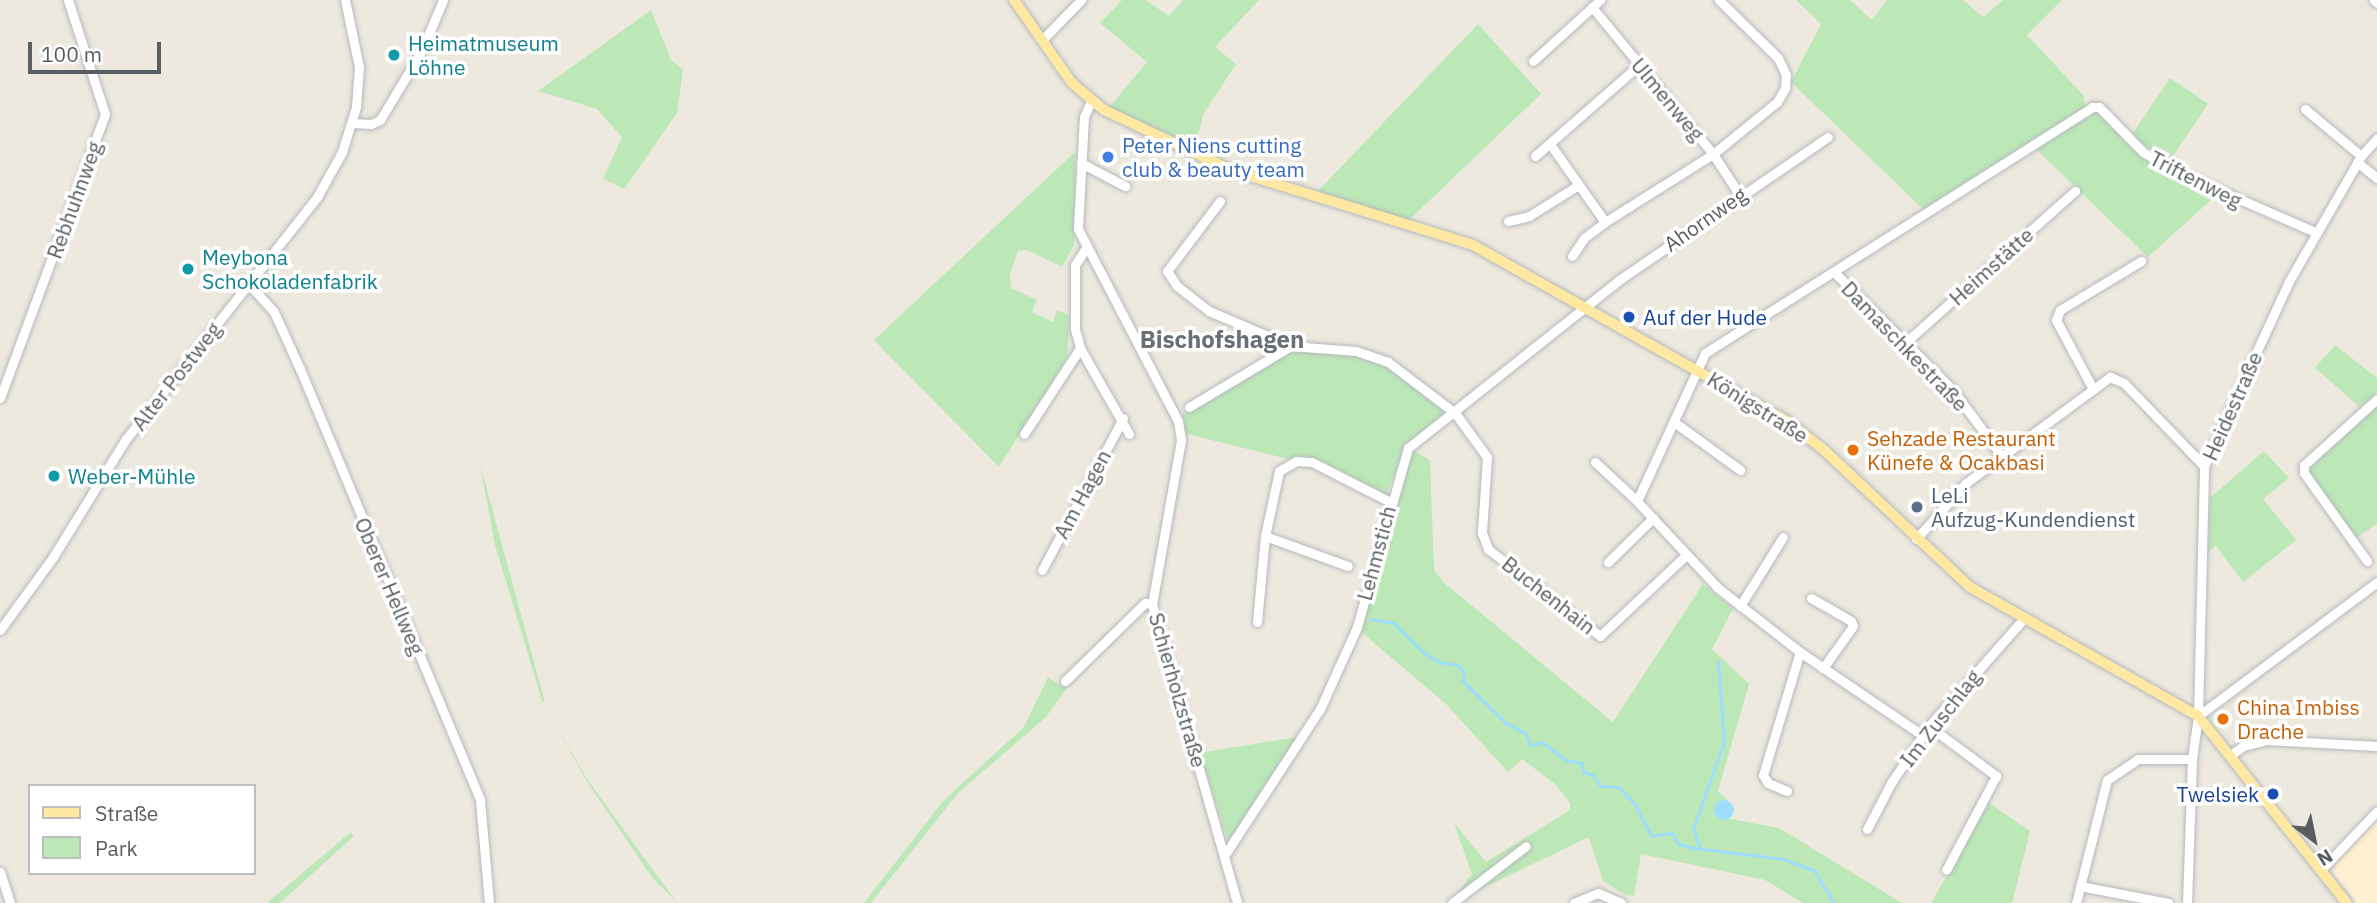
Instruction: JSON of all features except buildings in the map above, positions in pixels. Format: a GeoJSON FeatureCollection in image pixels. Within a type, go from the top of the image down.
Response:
{"type":"FeatureCollection","features":[{"type":"Feature","properties":{"kind":"main road"},"geometry":{"type":"LineString","coordinates":[[1014,0],[1091,101]]}},
{"type":"Feature","properties":{"kind":"main road","name":"Königstraße"},"geometry":{"type":"LineString","coordinates":[[1091,101],[1167,143],[1231,170],[1473,245],[1787,421],[1824,450],[1970,587],[2198,716],[2232,754],[2347,903]]}},
{"type":"Feature","properties":{"kind":"street","name":"Rebhuhnweg"},"geometry":{"type":"LineString","coordinates":[[0,398],[105,114],[68,0]]}},
{"type":"Feature","properties":{"kind":"street","name":"Alter Postweg"},"geometry":{"type":"LineString","coordinates":[[0,630],[53,557],[126,439],[317,197],[342,152],[352,122],[359,67],[345,0]]}},
{"type":"Feature","properties":{"kind":"street"},"geometry":{"type":"LineString","coordinates":[[352,122],[372,124],[380,120],[422,50],[443,0]]}},
{"type":"Feature","properties":{"kind":"street"},"geometry":{"type":"LineString","coordinates":[[1042,40],[1081,0]]}},
{"type":"Feature","properties":{"kind":"street"},"geometry":{"type":"LineString","coordinates":[[1572,256],[1579,244],[1605,222],[1713,154],[1777,102],[1785,88],[1786,75],[1778,58],[1719,0]]}},
{"type":"Feature","properties":{"kind":"street"},"geometry":{"type":"LineString","coordinates":[[1533,61],[1596,3]]}},
{"type":"Feature","properties":{"kind":"street","name":"Ulmenweg"},"geometry":{"type":"LineString","coordinates":[[1596,3],[1639,65],[1713,154],[1739,194]]}},
{"type":"Feature","properties":{"kind":"street"},"geometry":{"type":"LineString","coordinates":[[1535,156],[1639,65]]}},
{"type":"Feature","properties":{"kind":"street","name":"Schierholzstraße"},"geometry":{"type":"LineString","coordinates":[[1091,101],[1084,117],[1078,229],[1086,248],[1164,386],[1178,421],[1181,440],[1152,604],[1227,853],[1237,903]]}},
{"type":"Feature","properties":{"kind":"street","name":"Triftenweg"},"geometry":{"type":"LineString","coordinates":[[1835,273],[2092,107],[2099,107],[2143,152],[2175,171],[2315,232]]}},
{"type":"Feature","properties":{"kind":"street"},"geometry":{"type":"LineString","coordinates":[[2305,109],[2377,178]]}},
{"type":"Feature","properties":{"kind":"street","name":"Ahornweg"},"geometry":{"type":"LineString","coordinates":[[1587,307],[1739,194],[1828,138]]}},
{"type":"Feature","properties":{"kind":"street","name":"Heidestraße"},"geometry":{"type":"LineString","coordinates":[[2187,903],[2192,759],[2198,716],[2204,466],[2315,232],[2359,159],[2377,138]]}},
{"type":"Feature","properties":{"kind":"street"},"geometry":{"type":"LineString","coordinates":[[1549,145],[1605,222]]}},
{"type":"Feature","properties":{"kind":"street"},"geometry":{"type":"LineString","coordinates":[[1081,163],[1125,186]]}},
{"type":"Feature","properties":{"kind":"street"},"geometry":{"type":"LineString","coordinates":[[1508,221],[1529,216],[1577,186]]}},
{"type":"Feature","properties":{"kind":"street","name":"Heimstätte"},"geometry":{"type":"LineString","coordinates":[[1906,342],[2075,191]]}},
{"type":"Feature","properties":{"kind":"street"},"geometry":{"type":"LineString","coordinates":[[1220,201],[1167,271],[1177,286],[1209,311],[1290,346],[1356,351],[1388,362],[1455,414]]}},
{"type":"Feature","properties":{"kind":"street","name":"Am Hagen"},"geometry":{"type":"LineString","coordinates":[[1086,248],[1075,265],[1074,328],[1080,348],[1123,418],[1129,434]]}},
{"type":"Feature","properties":{"kind":"street"},"geometry":{"type":"LineString","coordinates":[[2093,389],[2056,320],[2060,310],[2141,261]]}},
{"type":"Feature","properties":{"kind":"street"},"geometry":{"type":"LineString","coordinates":[[1637,501],[1705,353],[1835,273]]}},
{"type":"Feature","properties":{"kind":"street","name":"Damaschkestraße"},"geometry":{"type":"LineString","coordinates":[[1835,273],[1952,390],[2000,455]]}},
{"type":"Feature","properties":{"kind":"street","name":"Oberer Hellweg"},"geometry":{"type":"LineString","coordinates":[[248,283],[274,312],[300,369],[480,800],[489,903]]}},
{"type":"Feature","properties":{"kind":"street","name":"Lehmstich"},"geometry":{"type":"LineString","coordinates":[[1227,853],[1320,709],[1357,627],[1390,502],[1408,448],[1455,414],[1587,307]]}},
{"type":"Feature","properties":{"kind":"street"},"geometry":{"type":"LineString","coordinates":[[1189,407],[1290,346]]}},
{"type":"Feature","properties":{"kind":"street"},"geometry":{"type":"LineString","coordinates":[[1024,433],[1080,348]]}},
{"type":"Feature","properties":{"kind":"street"},"geometry":{"type":"LineString","coordinates":[[1916,539],[1966,483],[2000,455],[2110,377],[2124,383],[2204,466]]}},
{"type":"Feature","properties":{"kind":"street"},"geometry":{"type":"LineString","coordinates":[[2367,561],[2304,473],[2304,466],[2377,399]]}},
{"type":"Feature","properties":{"kind":"street","name":"Buchenhain"},"geometry":{"type":"LineString","coordinates":[[1455,414],[1487,457],[1482,533],[1488,549],[1600,636],[1684,556]]}},
{"type":"Feature","properties":{"kind":"street","name":"Am Hagen"},"geometry":{"type":"LineString","coordinates":[[1042,570],[1123,418]]}},
{"type":"Feature","properties":{"kind":"street"},"geometry":{"type":"LineString","coordinates":[[1674,422],[1740,470]]}},
{"type":"Feature","properties":{"kind":"street"},"geometry":{"type":"LineString","coordinates":[[1257,622],[1265,536],[1279,471],[1296,461],[1312,462],[1390,502]]}},
{"type":"Feature","properties":{"kind":"street"},"geometry":{"type":"LineString","coordinates":[[1595,462],[1637,501],[1684,556],[1740,606],[1800,652],[1922,735]]}},
{"type":"Feature","properties":{"kind":"street"},"geometry":{"type":"LineString","coordinates":[[1608,562],[1653,518]]}},
{"type":"Feature","properties":{"kind":"street"},"geometry":{"type":"LineString","coordinates":[[1265,536],[1348,566]]}},
{"type":"Feature","properties":{"kind":"street"},"geometry":{"type":"LineString","coordinates":[[1740,606],[1783,537]]}},
{"type":"Feature","properties":{"kind":"street"},"geometry":{"type":"LineString","coordinates":[[2198,716],[2377,582]]}},
{"type":"Feature","properties":{"kind":"street"},"geometry":{"type":"LineString","coordinates":[[1811,598],[1851,621],[1853,626],[1823,668]]}},
{"type":"Feature","properties":{"kind":"street"},"geometry":{"type":"LineString","coordinates":[[1065,681],[1145,603],[1152,604]]}},
{"type":"Feature","properties":{"kind":"street","name":"Im Zuschlag"},"geometry":{"type":"LineString","coordinates":[[1867,830],[1922,735],[2025,617]]}},
{"type":"Feature","properties":{"kind":"street"},"geometry":{"type":"LineString","coordinates":[[1787,791],[1768,783],[1763,775],[1800,652]]}},
{"type":"Feature","properties":{"kind":"street"},"geometry":{"type":"LineString","coordinates":[[1929,726],[1996,776],[1946,870]]}},
{"type":"Feature","properties":{"kind":"street"},"geometry":{"type":"LineString","coordinates":[[2232,754],[2243,746],[2267,740],[2377,746]]}},
{"type":"Feature","properties":{"kind":"street"},"geometry":{"type":"LineString","coordinates":[[2068,903],[2078,895],[2107,780],[2120,766],[2138,759],[2192,759]]}},
{"type":"Feature","properties":{"kind":"street"},"geometry":{"type":"LineString","coordinates":[[2321,870],[2377,811]]}},
{"type":"Feature","properties":{"kind":"street"},"geometry":{"type":"LineString","coordinates":[[1452,903],[1526,846]]}},
{"type":"Feature","properties":{"kind":"street"},"geometry":{"type":"LineString","coordinates":[[0,872],[10,903]]}},
{"type":"Feature","properties":{"kind":"street"},"geometry":{"type":"LineString","coordinates":[[1574,903],[1598,893],[1621,903]]}},
{"type":"Feature","properties":{"kind":"street"},"geometry":{"type":"LineString","coordinates":[[2078,895],[2168,903]]}},
{"type":"Feature","properties":{"kind":"shaded area"},"geometry":{"type":"Polygon","coordinates":[[[2377,818],[2377,903],[2357,903],[2334,873],[2339,857],[2377,818]]]}},
{"type":"Feature","properties":{"kind":"green space"},"geometry":{"type":"Polygon","coordinates":[[[1122,0],[1146,0],[1169,16],[1183,0],[1259,0],[1215,47],[1236,64],[1204,113],[1193,152],[1108,109],[1147,62],[1100,23],[1122,0]]]}},
{"type":"Feature","properties":{"kind":"green space"},"geometry":{"type":"Polygon","coordinates":[[[1796,0],[1850,0],[1872,20],[1887,0],[1963,0],[1983,17],[2003,0],[2062,0],[2027,35],[2084,96],[2085,108],[1925,211],[1791,82],[1821,24],[1796,0]]]}},
{"type":"Feature","properties":{"kind":"green space"},"geometry":{"type":"Polygon","coordinates":[[[651,10],[671,60],[683,69],[677,113],[624,189],[603,179],[622,137],[597,109],[538,91],[651,10]]]}},
{"type":"Feature","properties":{"kind":"green space"},"geometry":{"type":"Polygon","coordinates":[[[1478,24],[1541,94],[1409,220],[1316,193],[1478,24]]]}},
{"type":"Feature","properties":{"kind":"green space"},"geometry":{"type":"Polygon","coordinates":[[[2170,78],[2208,104],[2169,162],[2131,136],[2170,78]]]}},
{"type":"Feature","properties":{"kind":"green space"},"geometry":{"type":"Polygon","coordinates":[[[2090,112],[2099,113],[2131,147],[2207,191],[2212,199],[2148,257],[2035,148],[2090,112]]]}},
{"type":"Feature","properties":{"kind":"green space"},"geometry":{"type":"Polygon","coordinates":[[[1075,152],[1074,245],[1062,267],[1027,250],[1018,251],[1010,274],[1011,288],[1037,300],[1032,312],[1053,322],[1057,310],[1070,316],[1067,358],[999,467],[874,340],[1075,152]]]}},
{"type":"Feature","properties":{"kind":"green space"},"geometry":{"type":"Polygon","coordinates":[[[2335,345],[2377,378],[2377,392],[2360,407],[2315,368],[2335,345]]]}},
{"type":"Feature","properties":{"kind":"green space"},"geometry":{"type":"Polygon","coordinates":[[[1291,348],[1356,353],[1382,361],[1448,411],[1405,447],[1385,497],[1312,460],[1288,459],[1183,433],[1180,416],[1291,348]]]}},
{"type":"Feature","properties":{"kind":"green space"},"geometry":{"type":"Polygon","coordinates":[[[2377,404],[2377,524],[2356,538],[2307,471],[2377,404]]]}},
{"type":"Feature","properties":{"kind":"green space"},"geometry":{"type":"Polygon","coordinates":[[[1414,451],[1430,460],[1434,570],[1443,582],[1613,722],[1703,584],[1733,609],[1712,649],[1749,684],[1718,791],[1727,799],[1714,816],[1779,828],[1902,903],[1803,903],[1765,880],[1641,854],[1634,896],[1626,895],[1603,881],[1589,837],[1464,897],[1459,891],[1472,874],[1454,823],[1486,862],[1570,810],[1570,803],[1555,784],[1522,759],[1508,772],[1447,705],[1360,631],[1393,502],[1414,451]]]}},
{"type":"Feature","properties":{"kind":"green space"},"geometry":{"type":"Polygon","coordinates":[[[2264,451],[2289,478],[2263,499],[2296,540],[2243,582],[2216,546],[2208,552],[2210,498],[2264,451]]]}},
{"type":"Feature","properties":{"kind":"green space"},"geometry":{"type":"Polygon","coordinates":[[[480,464],[544,699],[543,704],[495,545],[480,464]]]}},
{"type":"Feature","properties":{"kind":"green space"},"geometry":{"type":"Polygon","coordinates":[[[1077,674],[1046,717],[958,793],[871,903],[864,903],[943,801],[1024,727],[1048,677],[1062,687],[1077,674]]]}},
{"type":"Feature","properties":{"kind":"green space"},"geometry":{"type":"Polygon","coordinates":[[[550,714],[587,779],[677,903],[651,876],[586,780],[550,714]]]}},
{"type":"Feature","properties":{"kind":"green space"},"geometry":{"type":"Polygon","coordinates":[[[1303,736],[1232,841],[1228,840],[1200,753],[1303,736]]]}},
{"type":"Feature","properties":{"kind":"green space"},"geometry":{"type":"Polygon","coordinates":[[[1989,803],[2030,831],[2012,903],[1931,903],[1989,803]]]}},
{"type":"Feature","properties":{"kind":"green space"},"geometry":{"type":"Polygon","coordinates":[[[351,832],[354,836],[280,903],[267,903],[351,832]]]}},
{"type":"Feature","properties":{"kind":"water"},"geometry":{"type":"Polygon","coordinates":[[[1724,800],[1731,803],[1734,810],[1731,817],[1724,820],[1717,817],[1714,810],[1717,803],[1724,800]]]}},
{"type":"Feature","properties":{"kind":"waterway"},"geometry":{"type":"LineString","coordinates":[[1372,619],[1394,623],[1423,652],[1439,662],[1458,665],[1464,672],[1463,681],[1506,723],[1526,733],[1531,745],[1542,742],[1566,760],[1582,763],[1584,772],[1594,775],[1600,786],[1619,787],[1635,804],[1652,836],[1672,833],[1679,844],[1694,848],[1783,859],[1814,870],[1835,903]]}},
{"type":"Feature","properties":{"kind":"waterway"},"geometry":{"type":"LineString","coordinates":[[1700,848],[1693,829],[1724,742],[1718,662]]}},
{"type":"Feature","properties":{"kind":"place","name":"Heimatmuseum Löhne"},"geometry":{"type":"Point","coordinates":[394,55]}},
{"type":"Feature","properties":{"kind":"place","name":"Peter Niens cutting club & beauty team"},"geometry":{"type":"Point","coordinates":[1108,157]}},
{"type":"Feature","properties":{"kind":"place","name":"Meybona Schokoladenfabrik"},"geometry":{"type":"Point","coordinates":[188,269]}},
{"type":"Feature","properties":{"kind":"place","name":"Auf der Hude"},"geometry":{"type":"Point","coordinates":[1629,317]}},
{"type":"Feature","properties":{"kind":"place","name":"Sehzade Restaurant Künefe & Ocakbasi"},"geometry":{"type":"Point","coordinates":[1853,450]}},
{"type":"Feature","properties":{"kind":"place","name":"Weber-Mühle"},"geometry":{"type":"Point","coordinates":[54,476]}},
{"type":"Feature","properties":{"kind":"place","name":"LeLi Aufzug-Kundendienst"},"geometry":{"type":"Point","coordinates":[1917,507]}},
{"type":"Feature","properties":{"kind":"place","name":"China Imbiss Drache"},"geometry":{"type":"Point","coordinates":[2223,719]}},
{"type":"Feature","properties":{"kind":"place","name":"Twelsiek"},"geometry":{"type":"Point","coordinates":[2273,794]}},
{"type":"Feature","properties":{"kind":"district","name":"Bischofshagen"},"geometry":{"type":"Point","coordinates":[1222,340]}}]}
